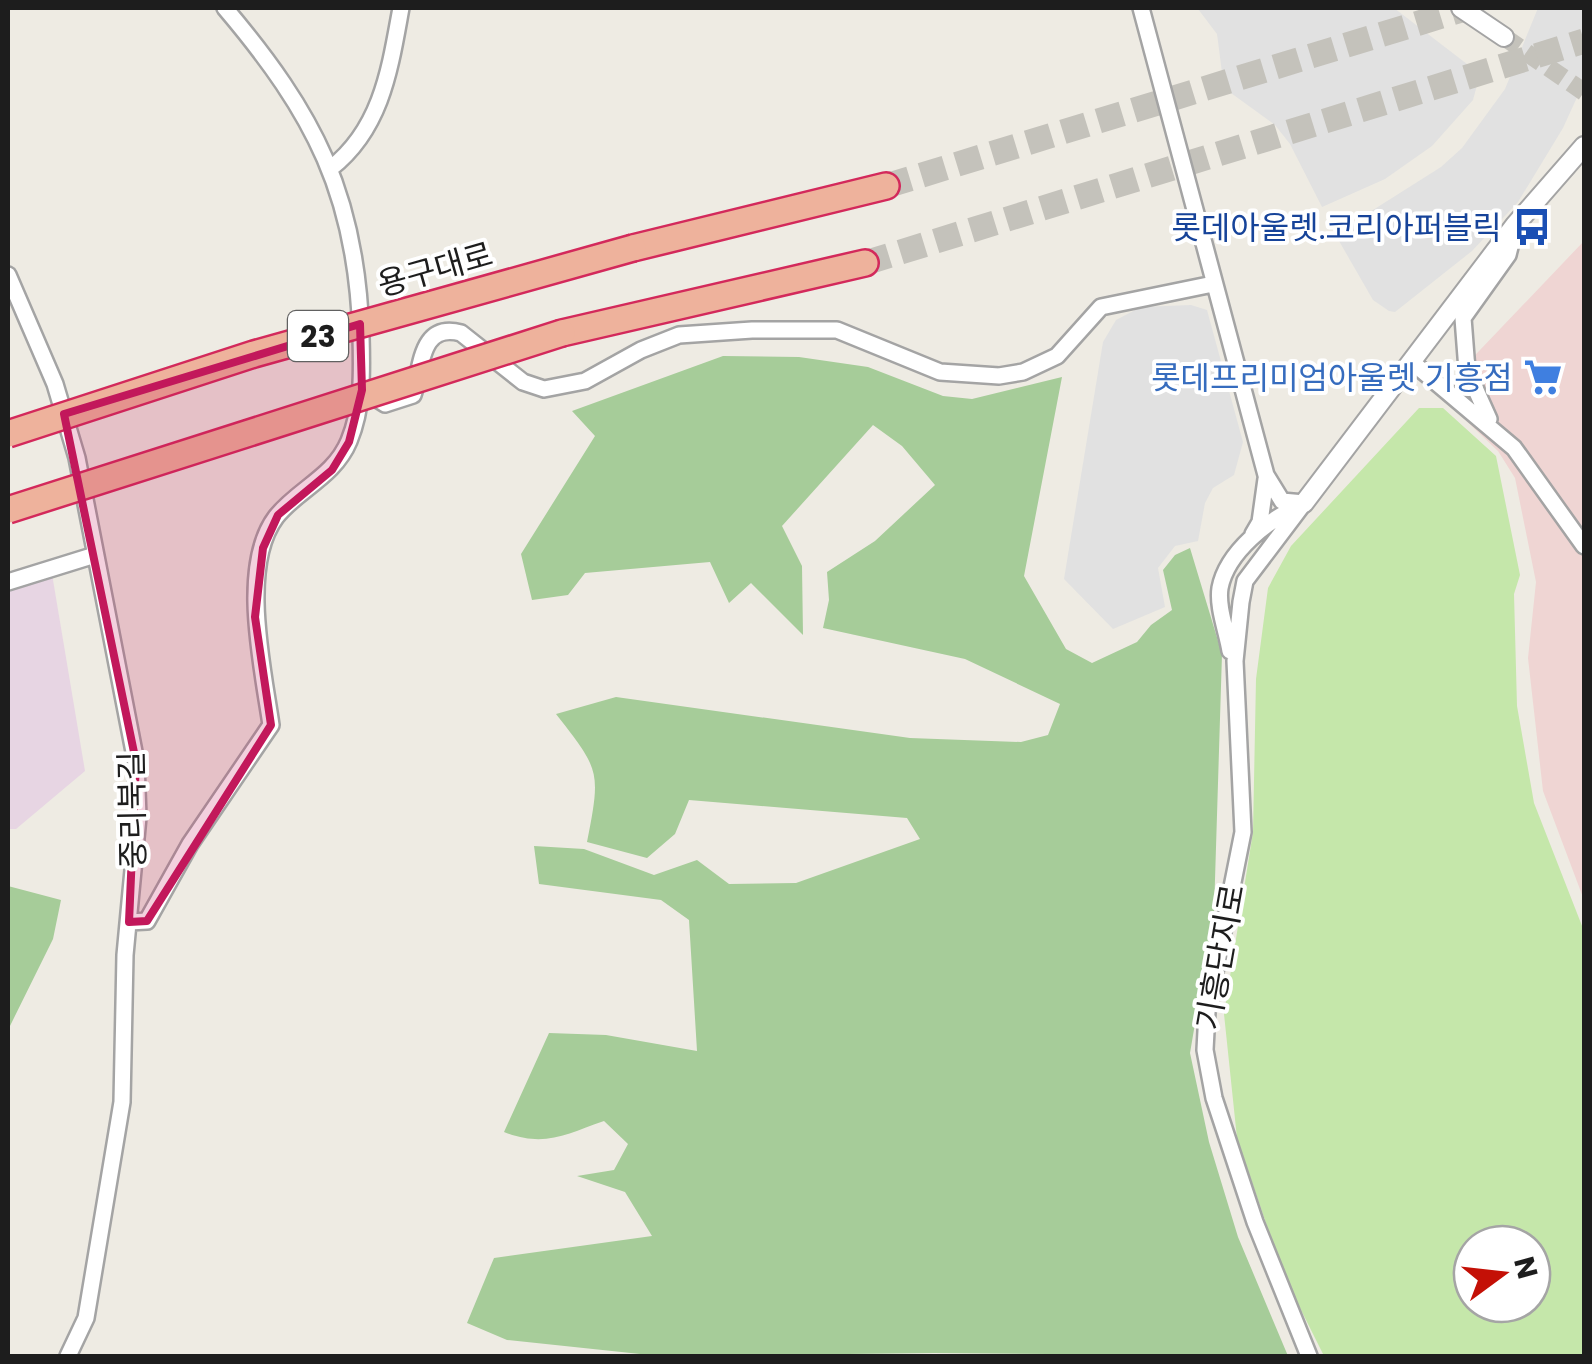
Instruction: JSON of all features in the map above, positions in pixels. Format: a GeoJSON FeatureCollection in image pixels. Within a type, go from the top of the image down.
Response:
{"type":"FeatureCollection","features":[{"type":"Feature","properties":{"kind":"highway","name":"용구대로"},"geometry":{"type":"LineString","coordinates":[[8,434],[254,354],[632,248],[886,186]]}},
{"type":"Feature","properties":{"kind":"highway","name":"23"},"geometry":{"type":"LineString","coordinates":[[8,510],[562,333],[864,263]]}},
{"type":"Feature","properties":{"kind":"street"},"geometry":{"type":"LineString","coordinates":[[128,922],[147,921],[190,844],[271,726],[255,618],[263,548],[278,515],[332,470],[349,442],[362,390],[354,256],[331,168],[280,73],[226,8]]}},
{"type":"Feature","properties":{"kind":"street"},"geometry":{"type":"LineString","coordinates":[[331,168],[358,142],[383,98],[401,8]]}},
{"type":"Feature","properties":{"kind":"street"},"geometry":{"type":"LineString","coordinates":[[1141,8],[1266,475],[1282,501],[1304,504]]}},
{"type":"Feature","properties":{"kind":"street"},"geometry":{"type":"LineString","coordinates":[[1461,8],[1504,37]]}},
{"type":"Feature","properties":{"kind":"street"},"geometry":{"type":"LineString","coordinates":[[1235,662],[1245,582],[1515,225],[1584,146]]}},
{"type":"Feature","properties":{"kind":"street"},"geometry":{"type":"LineString","coordinates":[[1515,225],[1508,255],[1463,318],[1468,370],[1496,431],[1584,546]]}},
{"type":"Feature","properties":{"kind":"street","name":"중리북길"},"geometry":{"type":"LineString","coordinates":[[8,275],[55,384],[77,458],[136,762],[138,817],[128,922],[122,1102],[86,1318],[68,1356]]}},
{"type":"Feature","properties":{"kind":"street"},"geometry":{"type":"LineString","coordinates":[[362,390],[385,404],[413,395],[421,353],[440,333],[452,330],[462,333],[524,382],[544,389],[584,380],[679,335],[752,330],[837,330],[940,372],[1000,376],[1023,372],[1058,356],[1102,307],[1214,284]]}},
{"type":"Feature","properties":{"kind":"street"},"geometry":{"type":"LineString","coordinates":[[1412,362],[1496,431]]}},
{"type":"Feature","properties":{"kind":"street"},"geometry":{"type":"LineString","coordinates":[[1235,662],[1229,650],[1220,588],[1260,522],[1266,475]]}},
{"type":"Feature","properties":{"kind":"street"},"geometry":{"type":"LineString","coordinates":[[1251,538],[1276,516],[1304,504]]}},
{"type":"Feature","properties":{"kind":"street"},"geometry":{"type":"LineString","coordinates":[[8,582],[94,555]]}},
{"type":"Feature","properties":{"kind":"street","name":"기흥단지로"},"geometry":{"type":"LineString","coordinates":[[1235,662],[1244,832],[1207,1012],[1204,1050],[1214,1098],[1255,1222],[1308,1356]]}},
{"type":"Feature","properties":{"kind":"highlighted area"},"geometry":{"type":"Polygon","coordinates":[[[360,324],[362,390],[349,442],[332,470],[278,515],[263,548],[255,617],[271,725],[147,921],[129,922],[136,762],[64,414],[360,324]]]}},
{"type":"Feature","properties":{"kind":"shaded area"},"geometry":{"type":"Polygon","coordinates":[[[1190,8],[1394,8],[1480,74],[1473,100],[1432,146],[1385,179],[1322,207],[1290,144],[1275,125],[1224,88],[1217,34],[1198,9],[1190,8]]]}},
{"type":"Feature","properties":{"kind":"shaded area"},"geometry":{"type":"Polygon","coordinates":[[[1538,8],[1584,8],[1584,82],[1563,128],[1518,202],[1472,251],[1395,312],[1389,311],[1373,300],[1335,234],[1441,167],[1462,148],[1505,89],[1538,8]]]}},
{"type":"Feature","properties":{"kind":"shaded area"},"geometry":{"type":"Polygon","coordinates":[[[1584,241],[1584,900],[1543,791],[1528,658],[1536,582],[1515,478],[1498,451],[1438,394],[1584,241]]]}},
{"type":"Feature","properties":{"kind":"shaded area"},"geometry":{"type":"Polygon","coordinates":[[[1191,305],[1207,310],[1243,442],[1234,475],[1213,488],[1205,503],[1198,541],[1175,546],[1158,568],[1165,607],[1113,629],[1064,579],[1103,342],[1116,320],[1141,307],[1191,305]]]}},
{"type":"Feature","properties":{"kind":"shaded area"},"geometry":{"type":"Polygon","coordinates":[[[52,574],[85,771],[16,829],[8,829],[8,579],[52,574]]]}},
{"type":"Feature","properties":{"kind":"green space"},"geometry":{"type":"Polygon","coordinates":[[[723,356],[799,357],[868,367],[943,396],[972,399],[1062,377],[1024,576],[1066,649],[1092,663],[1137,642],[1151,625],[1172,610],[1163,570],[1175,555],[1190,548],[1222,654],[1214,912],[1190,1053],[1209,1142],[1238,1237],[1288,1356],[659,1356],[507,1340],[467,1323],[494,1258],[652,1236],[625,1192],[577,1176],[614,1170],[628,1144],[604,1121],[544,1139],[504,1132],[549,1033],[606,1035],[697,1051],[689,920],[661,900],[539,884],[534,846],[584,849],[654,875],[697,860],[729,884],[796,883],[920,839],[907,818],[689,800],[675,834],[647,858],[587,842],[594,800],[593,772],[589,760],[556,714],[616,697],[910,738],[1021,742],[1048,735],[1060,704],[965,659],[823,628],[829,600],[827,572],[875,541],[935,485],[902,446],[873,425],[782,526],[802,566],[803,635],[751,583],[729,603],[710,562],[585,573],[568,595],[532,600],[521,554],[595,436],[572,411],[723,356]]]}},
{"type":"Feature","properties":{"kind":"green space"},"geometry":{"type":"Polygon","coordinates":[[[1419,408],[1443,408],[1496,456],[1520,575],[1514,594],[1517,706],[1534,803],[1584,931],[1584,1356],[1324,1356],[1284,1276],[1237,1138],[1224,1014],[1253,832],[1256,679],[1268,588],[1291,546],[1419,408]]]}},
{"type":"Feature","properties":{"kind":"green space"},"geometry":{"type":"Polygon","coordinates":[[[8,886],[61,900],[53,939],[8,1030],[8,886]]]}},
{"type":"Feature","properties":{"kind":"tunnel"},"geometry":{"type":"LineString","coordinates":[[886,186],[1468,8]]}},
{"type":"Feature","properties":{"kind":"tunnel"},"geometry":{"type":"LineString","coordinates":[[1504,37],[1584,92]]}},
{"type":"Feature","properties":{"kind":"tunnel"},"geometry":{"type":"LineString","coordinates":[[865,263],[1584,41]]}},
{"type":"Feature","properties":{"kind":"place","name":"롯데아울렛.코리아퍼블릭"},"geometry":{"type":"Point","coordinates":[1532,227]}},
{"type":"Feature","properties":{"kind":"place","name":"롯데프리미엄아울렛 기흥점"},"geometry":{"type":"Point","coordinates":[1543,377]}}]}
